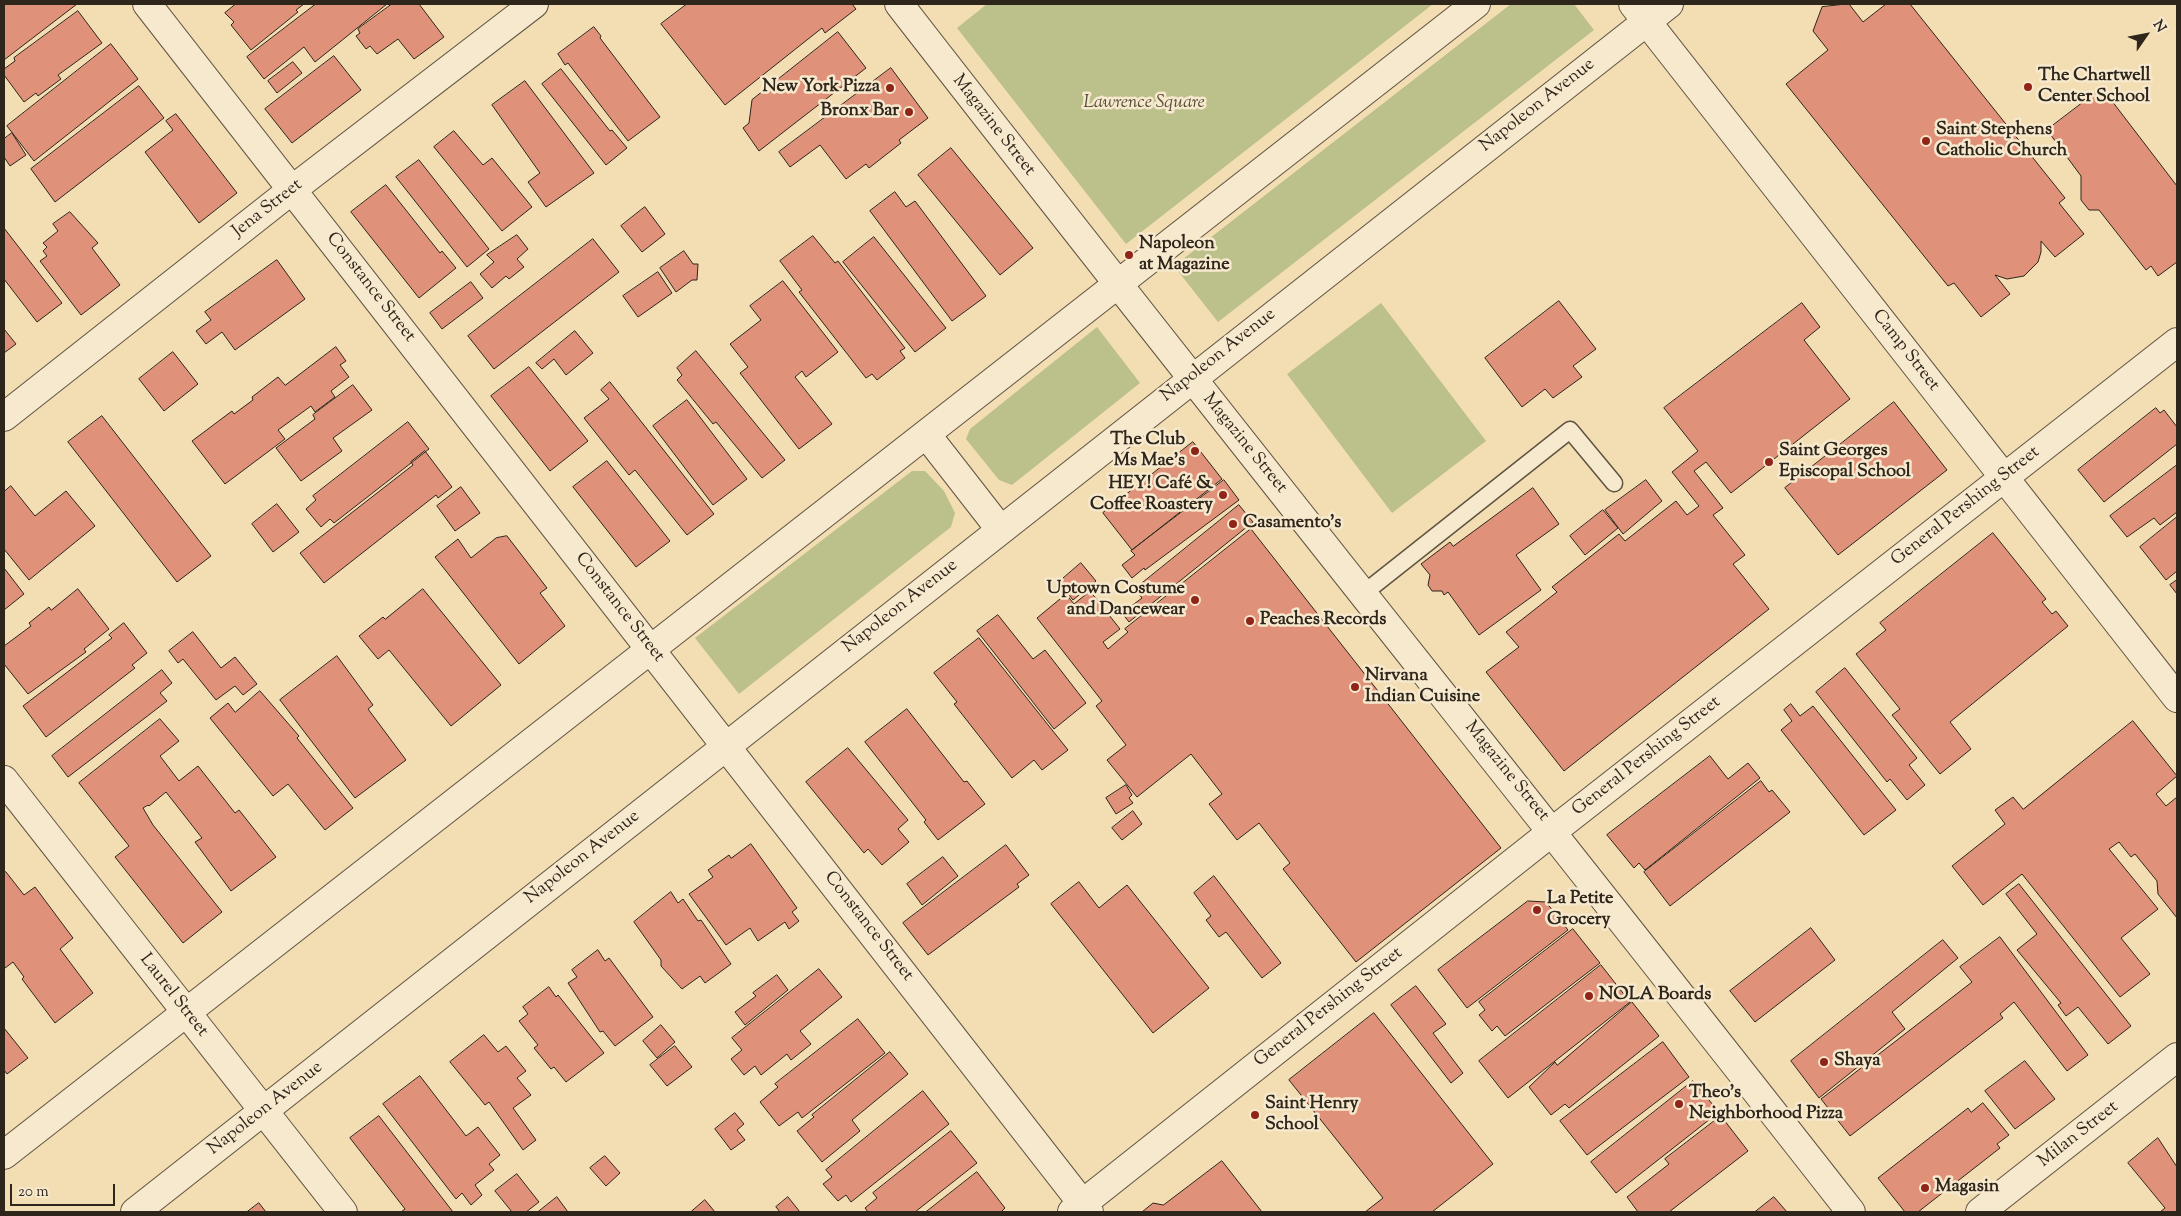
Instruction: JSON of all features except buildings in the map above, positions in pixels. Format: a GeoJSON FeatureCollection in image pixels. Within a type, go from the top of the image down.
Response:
{"type":"FeatureCollection","features":[{"type":"Feature","properties":{"kind":"street","name":"Constance Street"},"geometry":{"type":"LineString","coordinates":[[147,4],[726,745],[1081,1209]]}},
{"type":"Feature","properties":{"kind":"street","name":"Jena Street"},"geometry":{"type":"LineString","coordinates":[[4,417],[293,189],[534,4]]}},
{"type":"Feature","properties":{"kind":"street","name":"Magazine Street"},"geometry":{"type":"LineString","coordinates":[[899,4],[1117,285],[1364,593],[1851,1212]]}},
{"type":"Feature","properties":{"kind":"street"},"geometry":{"type":"LineString","coordinates":[[4,1155],[1476,4]]}},
{"type":"Feature","properties":{"kind":"street","name":"Napoleon Avenue"},"geometry":{"type":"LineString","coordinates":[[135,1212],[1192,378],[1640,12],[1668,4]]}},
{"type":"Feature","properties":{"kind":"street","name":"Camp Street"},"geometry":{"type":"LineString","coordinates":[[1640,12],[2177,698]]}},
{"type":"Feature","properties":{"kind":"street","name":"General Pershing Street"},"geometry":{"type":"LineString","coordinates":[[1081,1209],[1552,831],[2177,342]]}},
{"type":"Feature","properties":{"kind":"street"},"geometry":{"type":"LineString","coordinates":[[926,434],[1000,529]]}},
{"type":"Feature","properties":{"kind":"street","name":"Laurel Street"},"geometry":{"type":"LineString","coordinates":[[4,780],[342,1212]]}},
{"type":"Feature","properties":{"kind":"street","name":"Milan Street"},"geometry":{"type":"LineString","coordinates":[[1980,1212],[2177,1057]]}},
{"type":"Feature","properties":{"kind":"lane"},"geometry":{"type":"LineString","coordinates":[[1364,593],[1570,430],[1614,484]]}},
{"type":"Feature","properties":{"kind":"green space","name":"Lawrence Square"},"geometry":{"type":"Polygon","coordinates":[[[987,4],[1433,4],[1126,244],[957,28],[987,4]]]}},
{"type":"Feature","properties":{"kind":"green space"},"geometry":{"type":"Polygon","coordinates":[[[1511,4],[1574,4],[1594,30],[1218,322],[1174,266],[1511,4]]]}},
{"type":"Feature","properties":{"kind":"green space"},"geometry":{"type":"Polygon","coordinates":[[[1381,303],[1486,441],[1392,513],[1287,374],[1381,303]]]}},
{"type":"Feature","properties":{"kind":"green space"},"geometry":{"type":"Polygon","coordinates":[[[1097,327],[1140,383],[1012,485],[999,480],[966,439],[970,429],[1097,327]]]}},
{"type":"Feature","properties":{"kind":"green space"},"geometry":{"type":"Polygon","coordinates":[[[912,471],[925,471],[944,491],[955,513],[951,527],[739,694],[695,638],[912,471]]]}},
{"type":"Feature","properties":{"kind":"place","name":"The Chartwell Center School"},"geometry":{"type":"Point","coordinates":[2028,87]}},
{"type":"Feature","properties":{"kind":"place","name":"New York Pizza"},"geometry":{"type":"Point","coordinates":[890,88]}},
{"type":"Feature","properties":{"kind":"place","name":"Bronx Bar"},"geometry":{"type":"Point","coordinates":[909,112]}},
{"type":"Feature","properties":{"kind":"place","name":"Saint Stephens Catholic Church"},"geometry":{"type":"Point","coordinates":[1926,141]}},
{"type":"Feature","properties":{"kind":"place","name":"Napoleon at Magazine"},"geometry":{"type":"Point","coordinates":[1129,255]}},
{"type":"Feature","properties":{"kind":"place","name":"The Club Ms Mae’s"},"geometry":{"type":"Point","coordinates":[1195,451]}},
{"type":"Feature","properties":{"kind":"place","name":"Saint Georges Episcopal School"},"geometry":{"type":"Point","coordinates":[1769,462]}},
{"type":"Feature","properties":{"kind":"place","name":"HEY! Café & Coffee Roastery"},"geometry":{"type":"Point","coordinates":[1223,495]}},
{"type":"Feature","properties":{"kind":"place","name":"Casamento's"},"geometry":{"type":"Point","coordinates":[1233,524]}},
{"type":"Feature","properties":{"kind":"place","name":"Uptown Costume and Dancewear"},"geometry":{"type":"Point","coordinates":[1195,600]}},
{"type":"Feature","properties":{"kind":"place","name":"Peaches Records"},"geometry":{"type":"Point","coordinates":[1250,621]}},
{"type":"Feature","properties":{"kind":"place","name":"Nirvana Indian Cuisine"},"geometry":{"type":"Point","coordinates":[1355,687]}},
{"type":"Feature","properties":{"kind":"place","name":"La Petite Grocery"},"geometry":{"type":"Point","coordinates":[1537,910]}},
{"type":"Feature","properties":{"kind":"place","name":"NOLA Boards"},"geometry":{"type":"Point","coordinates":[1589,996]}},
{"type":"Feature","properties":{"kind":"place","name":"Shaya"},"geometry":{"type":"Point","coordinates":[1824,1062]}},
{"type":"Feature","properties":{"kind":"place","name":"Theo's Neighborhood Pizza"},"geometry":{"type":"Point","coordinates":[1679,1104]}},
{"type":"Feature","properties":{"kind":"place","name":"Saint Henry School"},"geometry":{"type":"Point","coordinates":[1255,1115]}},
{"type":"Feature","properties":{"kind":"place","name":"Magasin"},"geometry":{"type":"Point","coordinates":[1925,1188]}}]}
